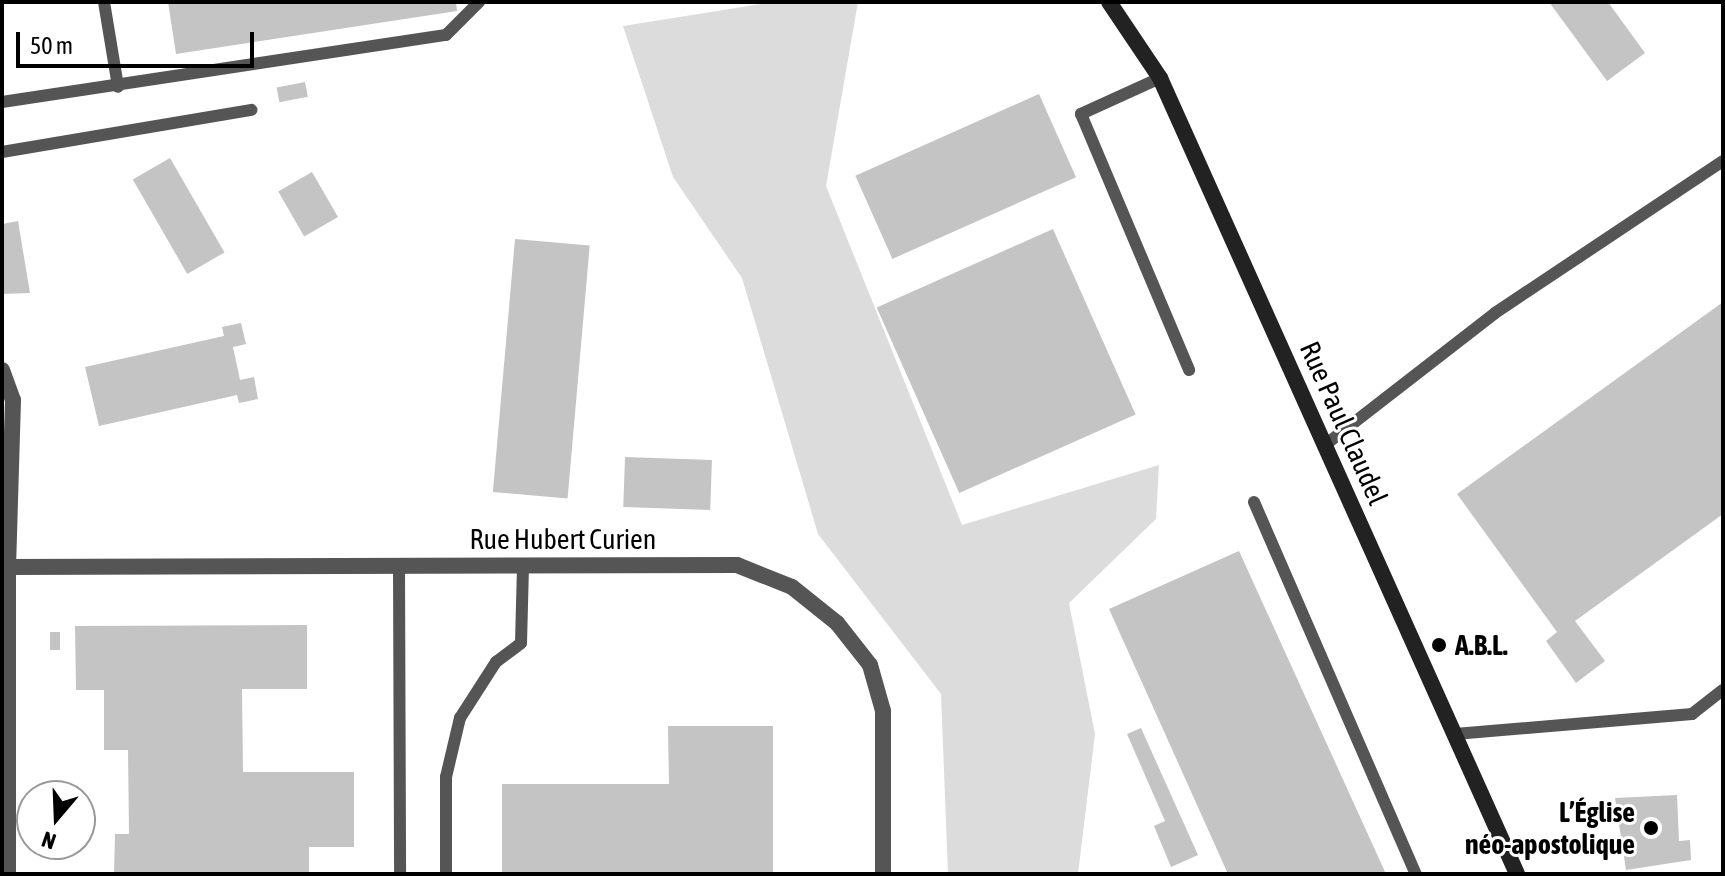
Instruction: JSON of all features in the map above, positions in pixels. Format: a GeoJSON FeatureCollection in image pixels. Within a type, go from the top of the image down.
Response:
{"type":"FeatureCollection","features":[{"type":"Feature","properties":{"kind":"street","name":"Rue Paul Claudel"},"geometry":{"type":"LineString","coordinates":[[1109,2],[1160,78],[1517,874]]}},
{"type":"Feature","properties":{"kind":"street"},"geometry":{"type":"LineString","coordinates":[[2,370],[13,400],[8,567],[8,874]]}},
{"type":"Feature","properties":{"kind":"street","name":"Rue Hubert Curien"},"geometry":{"type":"LineString","coordinates":[[8,567],[737,565],[792,587],[837,623],[870,665],[883,711],[883,874]]}},
{"type":"Feature","properties":{"kind":"lane"},"geometry":{"type":"LineString","coordinates":[[104,2],[118,87]]}},
{"type":"Feature","properties":{"kind":"lane"},"geometry":{"type":"LineString","coordinates":[[2,102],[118,87],[446,35],[479,2]]}},
{"type":"Feature","properties":{"kind":"lane"},"geometry":{"type":"LineString","coordinates":[[1160,78],[1081,114],[1189,370]]}},
{"type":"Feature","properties":{"kind":"lane"},"geometry":{"type":"LineString","coordinates":[[2,152],[251,110]]}},
{"type":"Feature","properties":{"kind":"lane"},"geometry":{"type":"LineString","coordinates":[[1325,445],[1495,313],[1723,161]]}},
{"type":"Feature","properties":{"kind":"lane"},"geometry":{"type":"LineString","coordinates":[[1254,502],[1416,874]]}},
{"type":"Feature","properties":{"kind":"lane"},"geometry":{"type":"LineString","coordinates":[[399,565],[400,874]]}},
{"type":"Feature","properties":{"kind":"lane"},"geometry":{"type":"LineString","coordinates":[[446,874],[446,777],[460,718],[496,662],[521,643],[523,565]]}},
{"type":"Feature","properties":{"kind":"lane"},"geometry":{"type":"LineString","coordinates":[[1455,734],[1692,714],[1723,690]]}},
{"type":"Feature","properties":{"kind":"shaded area"},"geometry":{"type":"Polygon","coordinates":[[[774,2],[858,2],[826,186],[962,525],[1159,465],[1156,519],[1069,603],[1095,734],[1078,874],[948,874],[941,694],[818,534],[742,278],[673,177],[623,26],[774,2]]]}},
{"type":"Feature","properties":{"kind":"building"},"geometry":{"type":"Polygon","coordinates":[[[168,2],[456,2],[457,11],[176,54],[168,2]]]}},
{"type":"Feature","properties":{"kind":"building"},"geometry":{"type":"Polygon","coordinates":[[[1549,2],[1608,2],[1645,53],[1607,81],[1549,2]]]}},
{"type":"Feature","properties":{"kind":"building"},"geometry":{"type":"Polygon","coordinates":[[[305,82],[308,97],[279,102],[277,88],[305,82]]]}},
{"type":"Feature","properties":{"kind":"building"},"geometry":{"type":"Polygon","coordinates":[[[1039,94],[1076,177],[892,259],[855,176],[1039,94]]]}},
{"type":"Feature","properties":{"kind":"building"},"geometry":{"type":"Polygon","coordinates":[[[170,158],[224,252],[187,274],[133,180],[170,158]]]}},
{"type":"Feature","properties":{"kind":"building"},"geometry":{"type":"Polygon","coordinates":[[[312,172],[338,217],[304,237],[278,192],[312,172]]]}},
{"type":"Feature","properties":{"kind":"building"},"geometry":{"type":"Polygon","coordinates":[[[18,221],[30,293],[2,294],[2,224],[18,221]]]}},
{"type":"Feature","properties":{"kind":"building"},"geometry":{"type":"Polygon","coordinates":[[[1053,229],[1136,414],[959,493],[877,308],[1053,229]]]}},
{"type":"Feature","properties":{"kind":"building"},"geometry":{"type":"Polygon","coordinates":[[[515,239],[590,246],[568,499],[493,492],[515,239]]]}},
{"type":"Feature","properties":{"kind":"building"},"geometry":{"type":"Polygon","coordinates":[[[1723,302],[1723,514],[1575,621],[1605,661],[1576,683],[1546,641],[1557,632],[1457,494],[1723,302]]]}},
{"type":"Feature","properties":{"kind":"building"},"geometry":{"type":"Polygon","coordinates":[[[241,323],[246,344],[233,347],[240,380],[254,377],[258,399],[239,403],[237,395],[99,426],[85,367],[224,336],[222,327],[241,323]]]}},
{"type":"Feature","properties":{"kind":"building"},"geometry":{"type":"Polygon","coordinates":[[[625,457],[712,460],[710,510],[623,507],[625,457]]]}},
{"type":"Feature","properties":{"kind":"building"},"geometry":{"type":"Polygon","coordinates":[[[1239,551],[1386,874],[1228,874],[1109,609],[1239,551]]]}},
{"type":"Feature","properties":{"kind":"building"},"geometry":{"type":"Polygon","coordinates":[[[307,625],[307,689],[242,689],[243,772],[354,772],[354,847],[309,847],[309,874],[114,874],[115,834],[129,834],[128,750],[104,750],[104,690],[76,690],[75,626],[307,625]]]}},
{"type":"Feature","properties":{"kind":"building"},"geometry":{"type":"Polygon","coordinates":[[[50,632],[60,632],[60,650],[50,650],[50,632]]]}},
{"type":"Feature","properties":{"kind":"building"},"geometry":{"type":"Polygon","coordinates":[[[668,726],[773,726],[773,874],[502,874],[502,784],[669,784],[668,726]]]}},
{"type":"Feature","properties":{"kind":"building"},"geometry":{"type":"Polygon","coordinates":[[[1141,728],[1198,855],[1171,867],[1154,826],[1165,821],[1127,734],[1141,728]]]}},
{"type":"Feature","properties":{"kind":"building","name":"L’Église néo-apostolique"},"geometry":{"type":"Polygon","coordinates":[[[1677,795],[1679,841],[1690,840],[1691,860],[1626,870],[1615,798],[1677,795]]]}},
{"type":"Feature","properties":{"kind":"place","name":"A.B.L."},"geometry":{"type":"Point","coordinates":[1439,645]}},
{"type":"Feature","properties":{"kind":"place","name":"L’Église néo-apostolique"},"geometry":{"type":"Point","coordinates":[1651,828]}}]}
